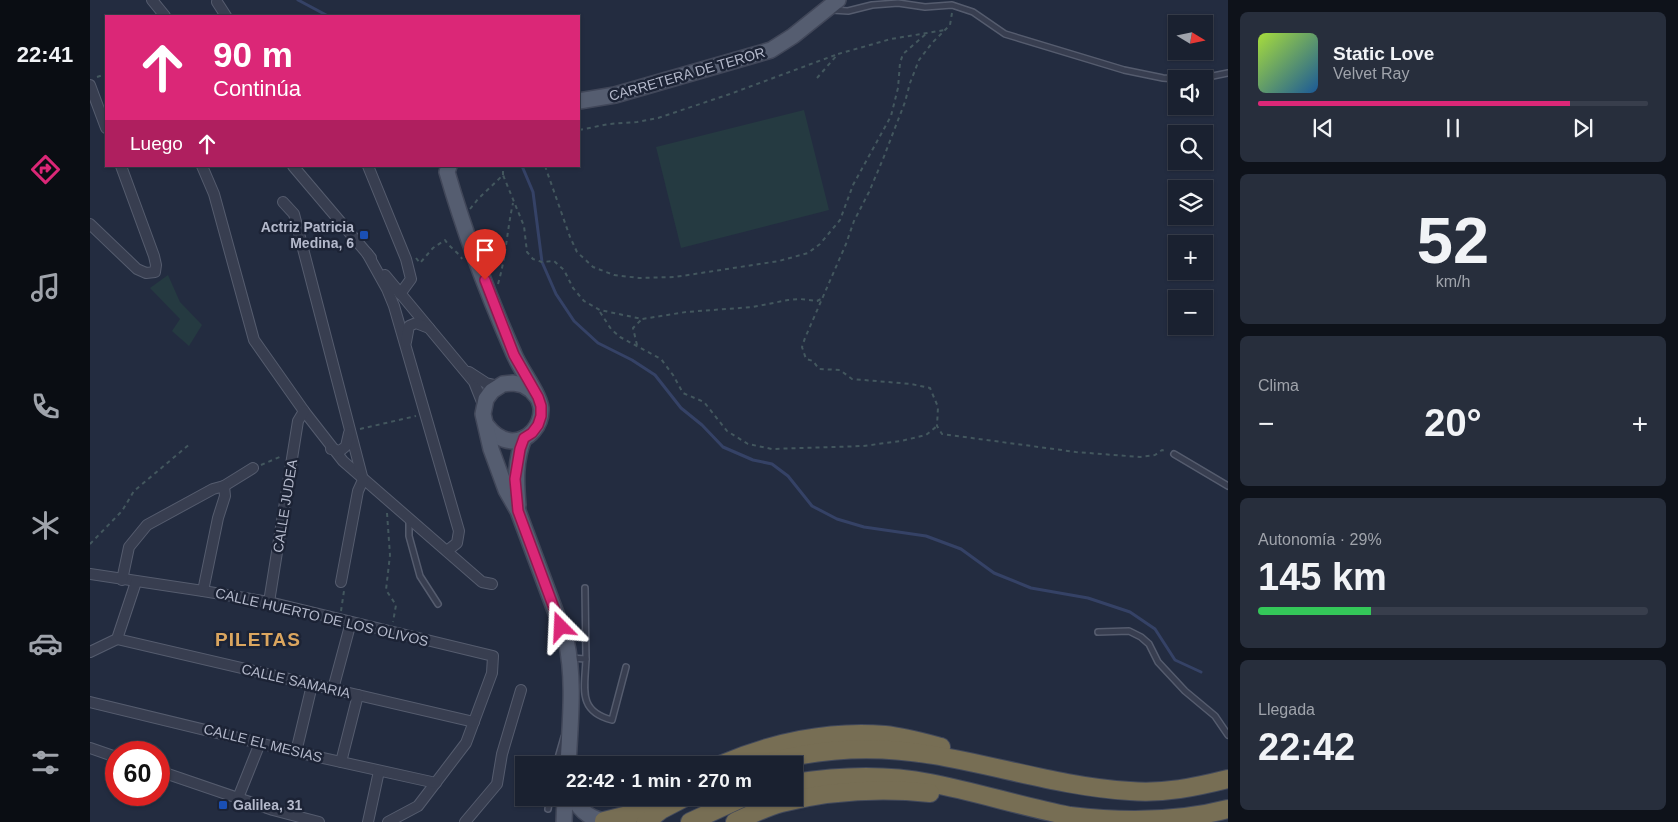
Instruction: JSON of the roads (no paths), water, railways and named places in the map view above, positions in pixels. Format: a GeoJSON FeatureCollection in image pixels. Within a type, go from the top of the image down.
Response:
{"type":"FeatureCollection","features":[{"type":"Feature","properties":{"kind":"highway"},"geometry":{"type":"LineString","coordinates":[[744,756],[766,748],[803,739],[852,734],[884,735],[912,739],[1029,768],[1083,787]]}},
{"type":"Feature","properties":{"kind":"highway"},"geometry":{"type":"LineString","coordinates":[[798,756],[849,749],[888,750],[932,755],[1083,787],[1132,792],[1179,790],[1228,779]]}},
{"type":"Feature","properties":{"kind":"highway"},"geometry":{"type":"LineString","coordinates":[[803,782],[885,777],[929,782],[1071,816]]}},
{"type":"Feature","properties":{"kind":"highway"},"geometry":{"type":"LineString","coordinates":[[735,822],[780,804],[815,796],[875,792],[923,792],[957,797],[1025,813],[1120,821],[1166,820],[1228,809]]}},
{"type":"Feature","properties":{"kind":"highway"},"geometry":{"type":"LineString","coordinates":[[600,821],[632,814],[646,806]]}},
{"type":"Feature","properties":{"kind":"highway"},"geometry":{"type":"LineString","coordinates":[[646,822],[671,806]]}},
{"type":"Feature","properties":{"kind":"highway"},"geometry":{"type":"LineString","coordinates":[[690,822],[725,806]]}},
{"type":"Feature","properties":{"kind":"main road","name":"CARRETERA DE TEROR"},"geometry":{"type":"LineString","coordinates":[[580,101],[615,96],[771,50],[793,36],[833,5]]}},
{"type":"Feature","properties":{"kind":"main road"},"geometry":{"type":"LineString","coordinates":[[449,167],[447,172],[460,218],[514,355],[538,397],[541,406],[541,416],[538,425],[532,433],[516,441],[499,438],[487,426]]}},
{"type":"Feature","properties":{"kind":"main road"},"geometry":{"type":"LineString","coordinates":[[514,355],[506,380],[492,391],[486,399],[483,414],[492,449],[506,490],[518,511],[566,640],[570,658],[568,756]]}},
{"type":"Feature","properties":{"kind":"main road"},"geometry":{"type":"LineString","coordinates":[[501,385],[513,383],[523,385],[538,397]]}},
{"type":"Feature","properties":{"kind":"main road"},"geometry":{"type":"LineString","coordinates":[[518,511],[515,479],[516,464],[524,438]]}},
{"type":"Feature","properties":{"kind":"main road"},"geometry":{"type":"LineString","coordinates":[[564,822],[565,806]]}},
{"type":"Feature","properties":{"kind":"main road"},"geometry":{"type":"LineString","coordinates":[[579,806],[583,812],[600,821]]}},
{"type":"Feature","properties":{"kind":"street"},"geometry":{"type":"LineString","coordinates":[[152,0],[160,14]]}},
{"type":"Feature","properties":{"kind":"street"},"geometry":{"type":"LineString","coordinates":[[217,2],[225,15]]}},
{"type":"Feature","properties":{"kind":"street"},"geometry":{"type":"LineString","coordinates":[[90,85],[105,125]]}},
{"type":"Feature","properties":{"kind":"street"},"geometry":{"type":"LineString","coordinates":[[90,224],[137,269],[146,273],[155,272],[154,256],[121,167]]}},
{"type":"Feature","properties":{"kind":"street"},"geometry":{"type":"LineString","coordinates":[[202,167],[214,194],[254,340],[332,449],[363,480],[482,582],[492,584]]}},
{"type":"Feature","properties":{"kind":"street"},"geometry":{"type":"LineString","coordinates":[[294,167],[474,382],[484,407]]}},
{"type":"Feature","properties":{"kind":"street"},"geometry":{"type":"LineString","coordinates":[[368,167],[406,259],[411,279],[400,294]]}},
{"type":"Feature","properties":{"kind":"street"},"geometry":{"type":"LineString","coordinates":[[283,202],[294,214],[363,480],[358,491],[342,582]]}},
{"type":"Feature","properties":{"kind":"street"},"geometry":{"type":"LineString","coordinates":[[367,253],[387,289],[405,343],[459,531],[457,543],[448,551]]}},
{"type":"Feature","properties":{"kind":"street"},"geometry":{"type":"LineString","coordinates":[[405,343],[409,326],[416,323],[430,328]]}},
{"type":"Feature","properties":{"kind":"street"},"geometry":{"type":"LineString","coordinates":[[461,367],[486,382],[501,385]]}},
{"type":"Feature","properties":{"kind":"street","name":"CALLE JUDEA"},"geometry":{"type":"LineString","coordinates":[[269,602],[298,421],[304,411]]}},
{"type":"Feature","properties":{"kind":"street"},"geometry":{"type":"LineString","coordinates":[[332,449],[340,451],[346,446],[349,432]]}},
{"type":"Feature","properties":{"kind":"street"},"geometry":{"type":"LineString","coordinates":[[122,580],[129,547],[147,526],[213,489],[224,486],[253,468]]}},
{"type":"Feature","properties":{"kind":"street"},"geometry":{"type":"LineString","coordinates":[[203,591],[218,518],[225,496],[224,486]]}},
{"type":"Feature","properties":{"kind":"street","name":"CALLE HUERTO DE LOS OLIVOS"},"geometry":{"type":"LineString","coordinates":[[90,574],[269,602],[493,656],[492,673],[474,722]]}},
{"type":"Feature","properties":{"kind":"street"},"geometry":{"type":"LineString","coordinates":[[90,652],[117,639],[136,582]]}},
{"type":"Feature","properties":{"kind":"street"},"geometry":{"type":"LineString","coordinates":[[333,689],[351,622]]}},
{"type":"Feature","properties":{"kind":"street","name":"CALLE SAMARIA"},"geometry":{"type":"LineString","coordinates":[[117,639],[474,722]]}},
{"type":"Feature","properties":{"kind":"street"},"geometry":{"type":"LineString","coordinates":[[296,752],[312,685]]}},
{"type":"Feature","properties":{"kind":"street"},"geometry":{"type":"LineString","coordinates":[[466,822],[497,784],[502,754],[521,690]]}},
{"type":"Feature","properties":{"kind":"street"},"geometry":{"type":"LineString","coordinates":[[341,762],[358,695]]}},
{"type":"Feature","properties":{"kind":"street","name":"CALLE EL MESIAS"},"geometry":{"type":"LineString","coordinates":[[90,702],[296,752],[436,783]]}},
{"type":"Feature","properties":{"kind":"street"},"geometry":{"type":"LineString","coordinates":[[388,822],[418,806],[466,743],[474,722]]}},
{"type":"Feature","properties":{"kind":"street"},"geometry":{"type":"LineString","coordinates":[[238,798],[260,743]]}},
{"type":"Feature","properties":{"kind":"street"},"geometry":{"type":"LineString","coordinates":[[90,748],[105,753]]}},
{"type":"Feature","properties":{"kind":"street"},"geometry":{"type":"LineString","coordinates":[[368,822],[380,771]]}},
{"type":"Feature","properties":{"kind":"street"},"geometry":{"type":"LineString","coordinates":[[170,775],[273,810],[319,822]]}},
{"type":"Feature","properties":{"kind":"lane"},"geometry":{"type":"LineString","coordinates":[[833,5],[848,11],[872,5],[898,3],[925,7],[952,5],[974,12],[1005,34],[1124,70],[1168,78]]}},
{"type":"Feature","properties":{"kind":"lane"},"geometry":{"type":"LineString","coordinates":[[1213,76],[1228,73]]}},
{"type":"Feature","properties":{"kind":"lane"},"geometry":{"type":"LineString","coordinates":[[1174,454],[1228,486]]}},
{"type":"Feature","properties":{"kind":"lane"},"geometry":{"type":"LineString","coordinates":[[408,519],[409,536],[420,576],[438,604]]}},
{"type":"Feature","properties":{"kind":"lane"},"geometry":{"type":"LineString","coordinates":[[585,588],[586,659],[584,695],[590,709],[599,717],[612,720],[626,667]]}},
{"type":"Feature","properties":{"kind":"lane"},"geometry":{"type":"LineString","coordinates":[[1098,632],[1129,631],[1141,637],[1148,644],[1158,662],[1185,691],[1215,716],[1228,735]]}},
{"type":"Feature","properties":{"kind":"lane"},"geometry":{"type":"LineString","coordinates":[[570,658],[586,659]]}},
{"type":"Feature","properties":{"kind":"lane"},"geometry":{"type":"LineString","coordinates":[[558,756],[570,720]]}},
{"type":"Feature","properties":{"kind":"waterway"},"geometry":{"type":"LineString","coordinates":[[298,0],[326,15]]}},
{"type":"Feature","properties":{"kind":"waterway"},"geometry":{"type":"LineString","coordinates":[[522,167],[533,192],[542,262],[556,294],[574,321],[598,343],[632,360],[655,375],[681,408],[702,425],[723,447],[753,460],[772,464],[788,476],[812,506],[837,519],[864,527],[926,536],[961,549],[994,573],[1031,588],[1088,598],[1130,612],[1155,629],[1175,660],[1201,672]]}},
{"type":"Feature","properties":{"kind":"place","name":"Actriz Patricia Medina, 6"},"geometry":{"type":"Point","coordinates":[364,235]}},
{"type":"Feature","properties":{"kind":"place","name":"Galilea, 31"},"geometry":{"type":"Point","coordinates":[223,805]}},
{"type":"Feature","properties":{"kind":"district","name":"PILETAS"},"geometry":{"type":"Point","coordinates":[258,639]}}]}
